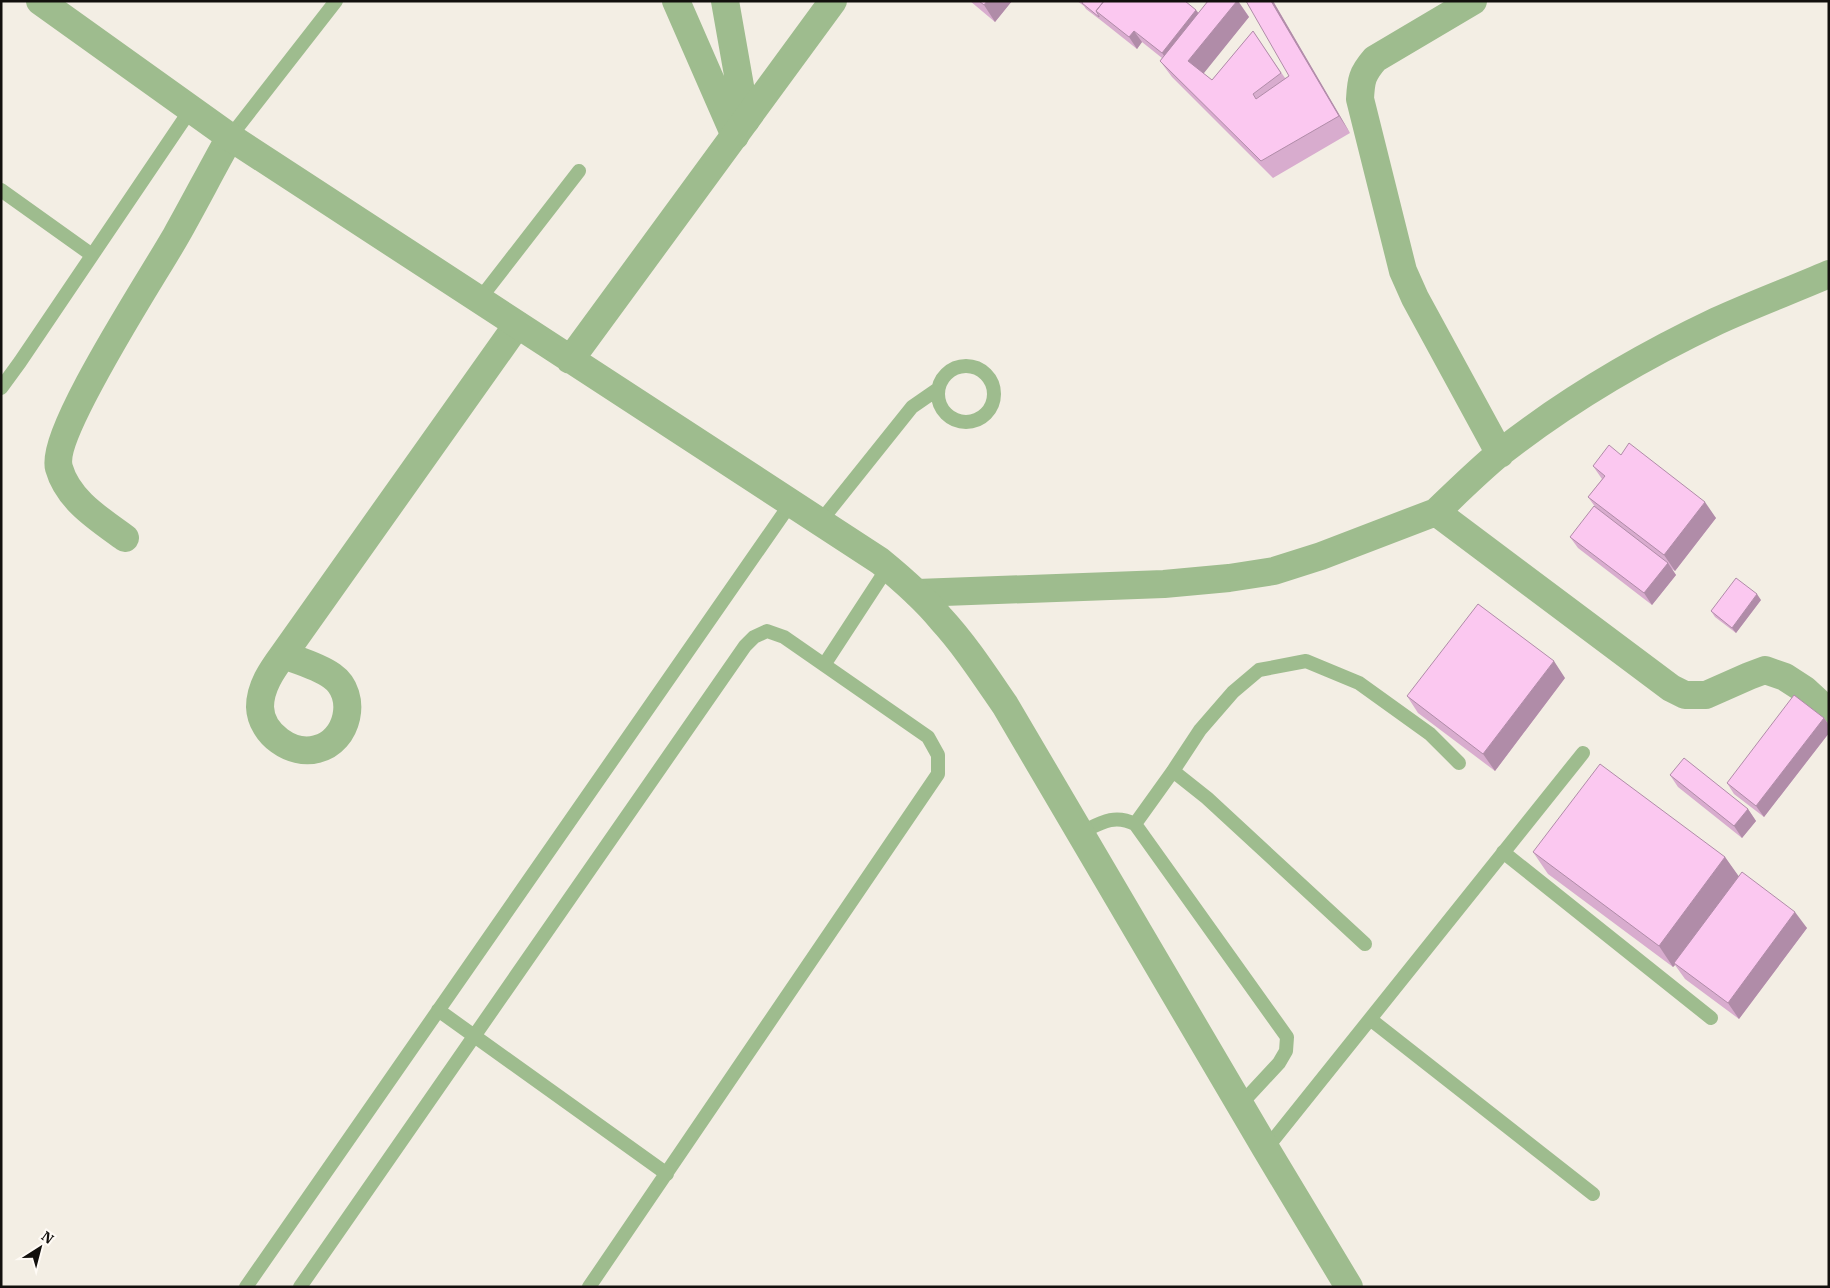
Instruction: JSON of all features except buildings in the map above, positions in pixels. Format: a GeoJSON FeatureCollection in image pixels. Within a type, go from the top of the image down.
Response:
{"type":"FeatureCollection","features":[{"type":"Feature","properties":{"kind":"street"},"geometry":{"type":"LineString","coordinates":[[40,1],[230,137],[888,567],[917,593],[942,619],[966,649],[1005,705],[1349,1287]]}},
{"type":"Feature","properties":{"kind":"street"},"geometry":{"type":"LineString","coordinates":[[676,1],[740,128]]}},
{"type":"Feature","properties":{"kind":"street"},"geometry":{"type":"LineString","coordinates":[[725,1],[740,128]]}},
{"type":"Feature","properties":{"kind":"street"},"geometry":{"type":"LineString","coordinates":[[570,360],[833,1]]}},
{"type":"Feature","properties":{"kind":"street"},"geometry":{"type":"LineString","coordinates":[[1473,1],[1375,60],[1366,70],[1361,82],[1360,99],[1403,271],[1415,298],[1500,454]]}},
{"type":"Feature","properties":{"kind":"street"},"geometry":{"type":"LineString","coordinates":[[125,538],[90,512],[74,496],[58,467],[58,452],[95,371],[177,234],[230,137]]}},
{"type":"Feature","properties":{"kind":"street"},"geometry":{"type":"LineString","coordinates":[[917,593],[1164,584],[1229,578],[1274,571],[1321,556],[1436,512],[1500,454],[1551,416],[1659,351],[1717,321],[1829,274]]}},
{"type":"Feature","properties":{"kind":"street"},"geometry":{"type":"LineString","coordinates":[[283,655],[518,325]]}},
{"type":"Feature","properties":{"kind":"street"},"geometry":{"type":"LineString","coordinates":[[1436,512],[1671,688],[1685,695],[1706,695],[1765,670],[1785,678],[1805,690],[1829,712]]}},
{"type":"Feature","properties":{"kind":"lane"},"geometry":{"type":"LineString","coordinates":[[230,137],[336,1]]}},
{"type":"Feature","properties":{"kind":"lane"},"geometry":{"type":"LineString","coordinates":[[1,388],[191,109]]}},
{"type":"Feature","properties":{"kind":"lane"},"geometry":{"type":"LineString","coordinates":[[479,300],[579,171]]}},
{"type":"Feature","properties":{"kind":"lane"},"geometry":{"type":"LineString","coordinates":[[1,190],[92,255]]}},
{"type":"Feature","properties":{"kind":"lane"},"geometry":{"type":"LineString","coordinates":[[820,522],[912,407],[938,389],[941,380],[947,373],[955,368],[964,366],[982,370],[993,385],[995,394],[993,403],[984,416],[976,420],[960,421],[952,419],[941,406],[938,399],[938,389]]}},
{"type":"Feature","properties":{"kind":"lane"},"geometry":{"type":"LineString","coordinates":[[246,1287],[791,503]]}},
{"type":"Feature","properties":{"kind":"lane"},"geometry":{"type":"LineString","coordinates":[[824,665],[888,567]]}},
{"type":"Feature","properties":{"kind":"lane"},"geometry":{"type":"LineString","coordinates":[[300,1287],[745,646],[754,637],[767,631],[784,637],[928,738],[938,755],[938,774],[589,1287]]}},
{"type":"Feature","properties":{"kind":"lane"},"geometry":{"type":"LineString","coordinates":[[1134,824],[1200,730],[1239,686],[1259,670],[1306,661],[1359,683],[1430,734],[1460,763]]}},
{"type":"Feature","properties":{"kind":"lane"},"geometry":{"type":"LineString","coordinates":[[1266,1149],[1583,753]]}},
{"type":"Feature","properties":{"kind":"lane"},"geometry":{"type":"LineString","coordinates":[[1173,771],[1207,798],[1365,944]]}},
{"type":"Feature","properties":{"kind":"lane"},"geometry":{"type":"LineString","coordinates":[[1080,833],[1115,818],[1125,818],[1134,824],[1287,1037],[1286,1051],[1280,1063],[1240,1105]]}},
{"type":"Feature","properties":{"kind":"lane"},"geometry":{"type":"LineString","coordinates":[[1504,852],[1711,1018]]}},
{"type":"Feature","properties":{"kind":"lane"},"geometry":{"type":"LineString","coordinates":[[438,1010],[667,1174]]}},
{"type":"Feature","properties":{"kind":"lane"},"geometry":{"type":"LineString","coordinates":[[1370,1018],[1593,1194]]}}]}
